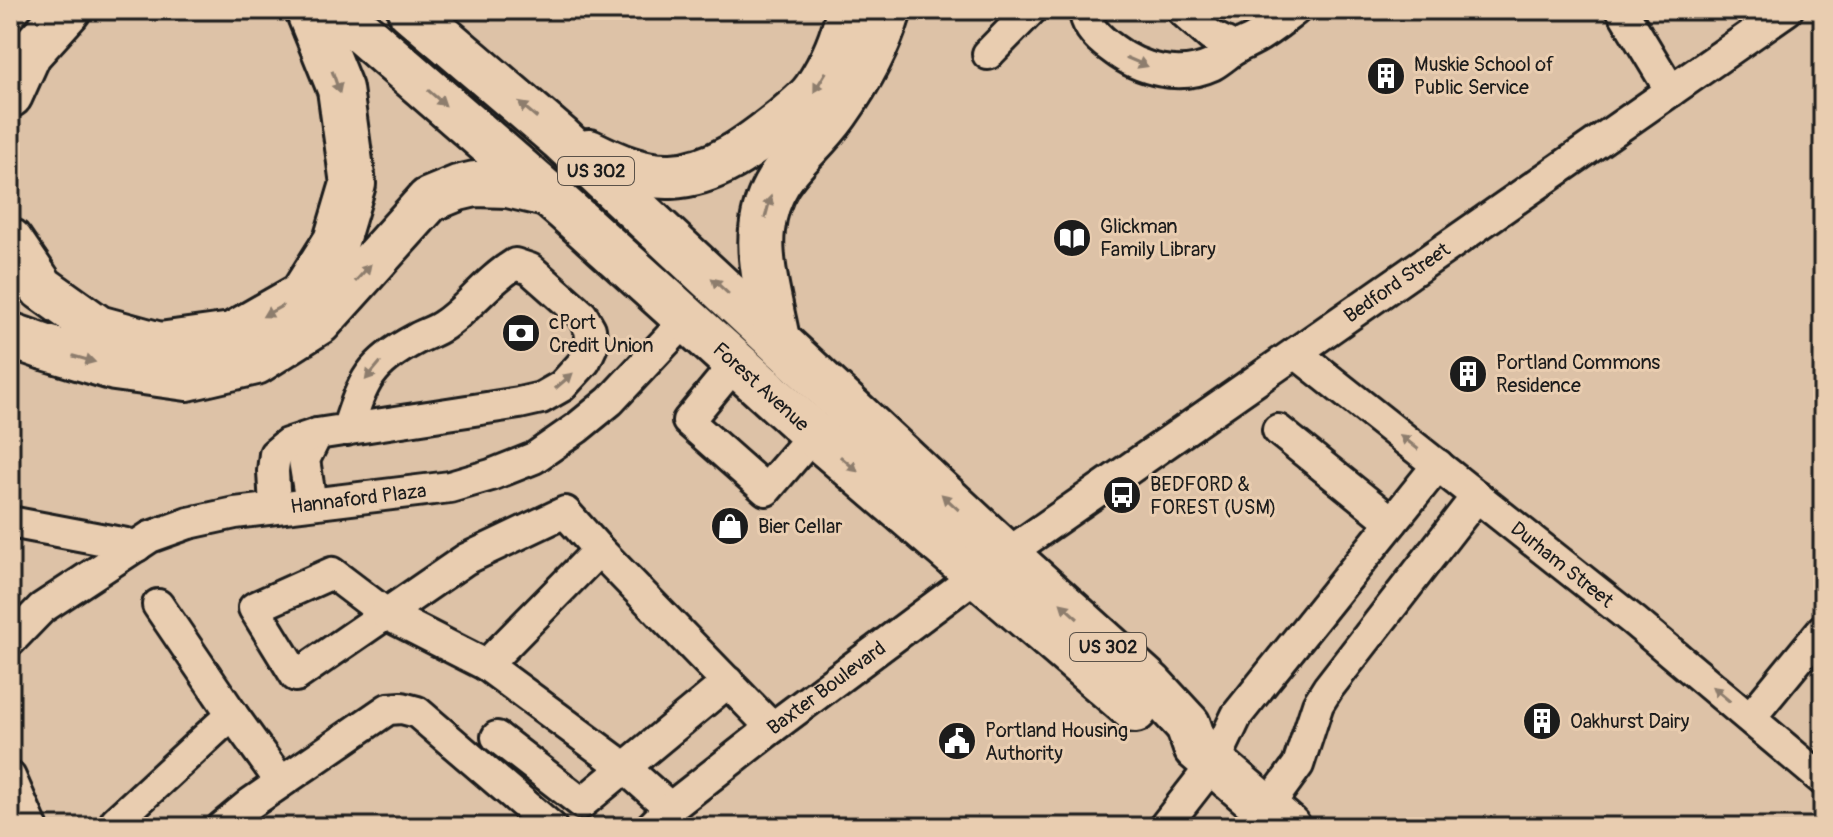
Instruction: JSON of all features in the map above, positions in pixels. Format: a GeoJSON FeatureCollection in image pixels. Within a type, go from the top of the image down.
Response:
{"type":"FeatureCollection","features":[{"type":"Feature","properties":{"kind":"highway"},"geometry":{"type":"LineString","coordinates":[[10,22],[37,10]]}},
{"type":"Feature","properties":{"kind":"highway"},"geometry":{"type":"LineString","coordinates":[[10,95],[29,53],[68,10]]}},
{"type":"Feature","properties":{"kind":"highway"},"geometry":{"type":"LineString","coordinates":[[10,241],[42,288],[98,328],[160,345],[232,335],[302,295],[336,241],[353,184],[340,89],[308,10]]}},
{"type":"Feature","properties":{"kind":"highway","name":"Forest Avenue"},"geometry":{"type":"LineString","coordinates":[[336,10],[814,434],[1150,684],[1188,725],[1205,756],[1277,818]]}},
{"type":"Feature","properties":{"kind":"highway","name":"Forest Avenue"},"geometry":{"type":"LineString","coordinates":[[410,10],[560,138],[777,339],[992,565]]}},
{"type":"Feature","properties":{"kind":"highway"},"geometry":{"type":"LineString","coordinates":[[560,138],[625,169],[652,175],[672,176],[720,164],[755,143],[815,91],[832,60],[849,10]]}},
{"type":"Feature","properties":{"kind":"highway"},"geometry":{"type":"LineString","coordinates":[[777,339],[761,231],[769,197],[786,168],[834,115],[881,35],[889,10]]}},
{"type":"Feature","properties":{"kind":"highway"},"geometry":{"type":"LineString","coordinates":[[10,335],[115,368],[187,378],[256,362],[319,322],[429,200],[475,184],[508,185],[548,195]]}},
{"type":"Feature","properties":{"kind":"street"},"geometry":{"type":"LineString","coordinates":[[988,54],[1031,10]]}},
{"type":"Feature","properties":{"kind":"street"},"geometry":{"type":"LineString","coordinates":[[1085,10],[1085,17],[1095,33],[1114,50],[1136,64],[1165,71],[1195,71],[1214,64],[1295,10]]}},
{"type":"Feature","properties":{"kind":"street"},"geometry":{"type":"LineString","coordinates":[[1182,10],[1211,36],[1236,48]]}},
{"type":"Feature","properties":{"kind":"street"},"geometry":{"type":"LineString","coordinates":[[1622,10],[1671,91]]}},
{"type":"Feature","properties":{"kind":"street","name":"Bedford Street"},"geometry":{"type":"LineString","coordinates":[[992,565],[1787,10]]}},
{"type":"Feature","properties":{"kind":"street"},"geometry":{"type":"LineString","coordinates":[[275,508],[275,454],[287,444],[332,432],[519,403],[541,398],[562,386],[585,361],[592,346],[590,329],[582,315],[530,269],[515,264],[501,272],[444,326],[383,359],[365,380],[332,432],[304,460],[311,503]]}},
{"type":"Feature","properties":{"kind":"street","name":"Hannaford Plaza"},"geometry":{"type":"LineString","coordinates":[[10,641],[42,608],[150,537],[189,523],[235,513],[450,487],[534,458],[610,401],[686,320]]}},
{"type":"Feature","properties":{"kind":"street","name":"Durham Street"},"geometry":{"type":"LineString","coordinates":[[1296,353],[1634,621],[1823,780]]}},
{"type":"Feature","properties":{"kind":"street"},"geometry":{"type":"LineString","coordinates":[[735,364],[688,421],[766,490],[814,434]]}},
{"type":"Feature","properties":{"kind":"street"},"geometry":{"type":"LineString","coordinates":[[1278,430],[1392,522]]}},
{"type":"Feature","properties":{"kind":"street"},"geometry":{"type":"LineString","coordinates":[[1164,827],[1205,756],[1438,465]]}},
{"type":"Feature","properties":{"kind":"street"},"geometry":{"type":"LineString","coordinates":[[1277,818],[1318,704],[1477,496]]}},
{"type":"Feature","properties":{"kind":"street"},"geometry":{"type":"LineString","coordinates":[[661,817],[624,767],[486,665],[386,614],[466,559],[565,512],[772,728]]}},
{"type":"Feature","properties":{"kind":"street"},"geometry":{"type":"LineString","coordinates":[[10,522],[137,546]]}},
{"type":"Feature","properties":{"kind":"street"},"geometry":{"type":"LineString","coordinates":[[486,665],[599,550]]}},
{"type":"Feature","properties":{"kind":"street","name":"Baxter Boulevard"},"geometry":{"type":"LineString","coordinates":[[661,817],[772,728],[992,565]]}},
{"type":"Feature","properties":{"kind":"street"},"geometry":{"type":"LineString","coordinates":[[158,605],[281,782]]}},
{"type":"Feature","properties":{"kind":"street"},"geometry":{"type":"LineString","coordinates":[[1750,718],[1823,629]]}},
{"type":"Feature","properties":{"kind":"street"},"geometry":{"type":"LineString","coordinates":[[497,737],[582,803],[728,682]]}},
{"type":"Feature","properties":{"kind":"street"},"geometry":{"type":"LineString","coordinates":[[222,827],[251,803],[388,709],[402,708],[417,712],[551,827]]}},
{"type":"Feature","properties":{"kind":"street"},"geometry":{"type":"LineString","coordinates":[[115,825],[232,714]]}},
{"type":"Feature","properties":{"kind":"street"},"geometry":{"type":"LineString","coordinates":[[10,777],[32,827]]}},
{"type":"Feature","properties":{"kind":"place","name":"Muskie School of Public Service"},"geometry":{"type":"Point","coordinates":[1386,76]}},
{"type":"Feature","properties":{"kind":"place","name":"Glickman Family Library"},"geometry":{"type":"Point","coordinates":[1072,238]}},
{"type":"Feature","properties":{"kind":"place","name":"cPort Credit Union"},"geometry":{"type":"Point","coordinates":[521,333]}},
{"type":"Feature","properties":{"kind":"place","name":"Portland Commons Residence"},"geometry":{"type":"Point","coordinates":[1468,374]}},
{"type":"Feature","properties":{"kind":"place","name":"BEDFORD & FOREST (USM)"},"geometry":{"type":"Point","coordinates":[1122,495]}},
{"type":"Feature","properties":{"kind":"place","name":"Bier Cellar"},"geometry":{"type":"Point","coordinates":[730,526]}},
{"type":"Feature","properties":{"kind":"place","name":"Oakhurst Dairy"},"geometry":{"type":"Point","coordinates":[1542,721]}},
{"type":"Feature","properties":{"kind":"place","name":"Portland Housing Authority"},"geometry":{"type":"Point","coordinates":[957,741]}}]}
